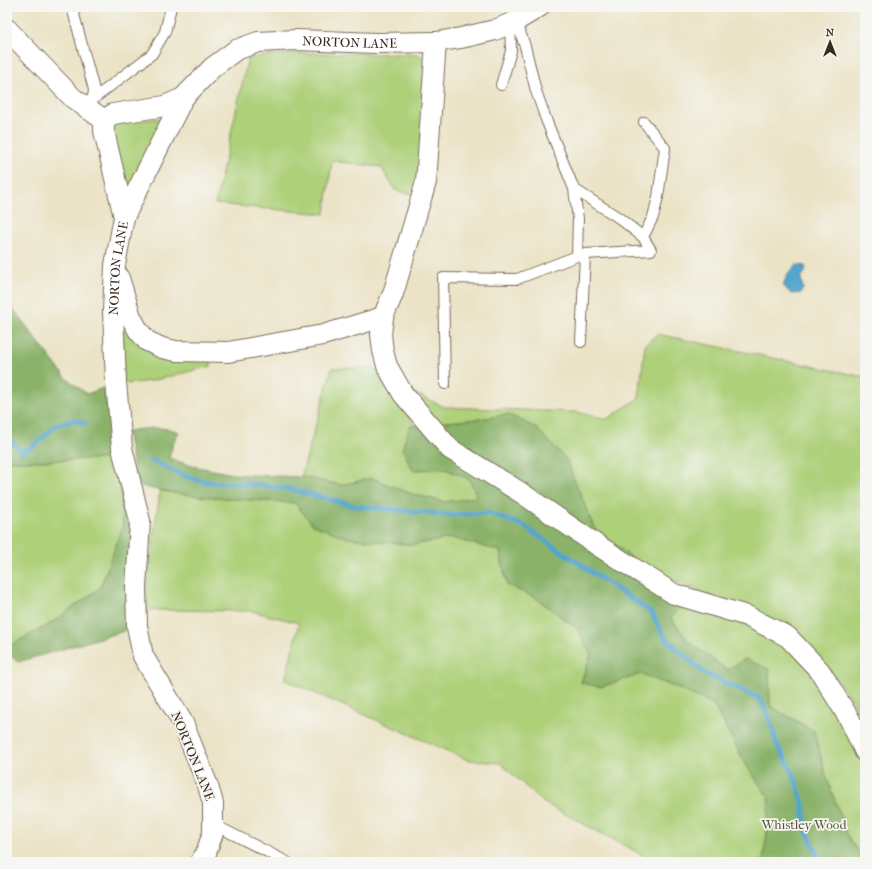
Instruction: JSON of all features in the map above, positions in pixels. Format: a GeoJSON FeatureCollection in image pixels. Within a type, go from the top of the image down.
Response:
{"type":"FeatureCollection","features":[{"type":"Feature","properties":{"kind":"street","name":"NORTON LANE"},"geometry":{"type":"LineString","coordinates":[[96,110],[113,114],[165,106],[183,98],[212,67],[236,50],[258,42],[296,40],[376,43],[436,42],[488,32],[513,22],[539,7]]}},
{"type":"Feature","properties":{"kind":"street"},"geometry":{"type":"LineString","coordinates":[[7,29],[73,98],[96,110]]}},
{"type":"Feature","properties":{"kind":"street"},"geometry":{"type":"LineString","coordinates":[[436,42],[426,182],[393,294],[383,317],[381,334],[387,366],[403,394],[450,449],[520,492],[597,545],[674,594],[747,616],[788,637],[820,671],[849,718],[865,752]]}},
{"type":"Feature","properties":{"kind":"street"},"geometry":{"type":"LineString","coordinates":[[124,217],[183,98]]}},
{"type":"Feature","properties":{"kind":"street","name":"NORTON LANE"},"geometry":{"type":"LineString","coordinates":[[96,110],[104,131],[124,217],[115,265],[113,310],[116,388],[122,448],[140,521],[136,587],[137,626],[143,656],[183,722],[208,786],[213,803],[213,833],[206,853],[200,862]]}},
{"type":"Feature","properties":{"kind":"street"},"geometry":{"type":"LineString","coordinates":[[115,265],[131,317],[138,330],[148,341],[162,348],[176,351],[228,352],[322,335],[383,317]]}},
{"type":"Feature","properties":{"kind":"lane"},"geometry":{"type":"LineString","coordinates":[[72,7],[94,90],[96,110]]}},
{"type":"Feature","properties":{"kind":"lane"},"geometry":{"type":"LineString","coordinates":[[96,110],[152,54],[165,32],[170,7]]}},
{"type":"Feature","properties":{"kind":"lane"},"geometry":{"type":"LineString","coordinates":[[501,85],[511,51],[513,22]]}},
{"type":"Feature","properties":{"kind":"lane"},"geometry":{"type":"LineString","coordinates":[[513,22],[525,46],[538,97],[574,189],[581,255],[581,342]]}},
{"type":"Feature","properties":{"kind":"lane"},"geometry":{"type":"LineString","coordinates":[[643,237],[652,217],[658,197],[665,148],[644,122]]}},
{"type":"Feature","properties":{"kind":"lane"},"geometry":{"type":"LineString","coordinates":[[445,384],[443,278],[517,279],[581,255],[651,250],[643,237],[619,218],[574,189]]}},
{"type":"Feature","properties":{"kind":"lane"},"geometry":{"type":"LineString","coordinates":[[213,824],[287,862]]}},
{"type":"Feature","properties":{"kind":"green space"},"geometry":{"type":"Polygon","coordinates":[[[290,53],[418,54],[426,60],[419,194],[410,194],[395,190],[381,167],[332,161],[325,214],[215,204],[248,58],[290,53]]]}},
{"type":"Feature","properties":{"kind":"green space"},"geometry":{"type":"Polygon","coordinates":[[[160,118],[164,119],[125,205],[114,156],[113,125],[124,122],[160,118]]]}},
{"type":"Feature","properties":{"kind":"green space"},"geometry":{"type":"Polygon","coordinates":[[[122,295],[139,339],[211,360],[211,366],[151,381],[127,384],[122,379],[122,295]]]}},
{"type":"Feature","properties":{"kind":"green space"},"geometry":{"type":"Polygon","coordinates":[[[7,305],[11,306],[65,377],[87,394],[103,388],[118,458],[7,461],[7,305]]]}},
{"type":"Feature","properties":{"kind":"green space"},"geometry":{"type":"Polygon","coordinates":[[[657,334],[865,377],[865,724],[860,713],[841,684],[815,653],[712,596],[647,570],[594,528],[566,459],[508,414],[487,418],[436,423],[410,391],[444,407],[577,412],[607,419],[639,398],[645,345],[657,334]]]}},
{"type":"Feature","properties":{"kind":"green space"},"geometry":{"type":"Polygon","coordinates":[[[332,368],[374,368],[415,426],[410,426],[413,470],[445,469],[469,479],[477,497],[445,502],[412,494],[372,478],[342,485],[301,477],[332,368]]]}},
{"type":"Feature","properties":{"kind":"green space","name":"Whistley Wood"},"geometry":{"type":"Polygon","coordinates":[[[508,414],[536,428],[566,459],[594,528],[647,570],[684,604],[671,618],[688,641],[727,670],[745,659],[769,669],[770,706],[814,731],[826,776],[848,837],[865,862],[763,862],[767,834],[769,798],[748,768],[713,704],[641,674],[601,687],[581,683],[591,655],[578,629],[536,598],[507,585],[500,551],[452,538],[411,545],[348,538],[313,525],[295,503],[195,496],[156,490],[137,485],[127,431],[160,428],[179,432],[173,443],[169,458],[192,466],[233,474],[301,477],[342,485],[372,478],[412,494],[445,502],[477,497],[469,479],[445,469],[413,470],[402,449],[410,426],[487,418],[508,414]]]}},
{"type":"Feature","properties":{"kind":"green space"},"geometry":{"type":"Polygon","coordinates":[[[118,458],[123,526],[100,588],[50,624],[7,647],[7,461],[118,458]]]}},
{"type":"Feature","properties":{"kind":"green space"},"geometry":{"type":"Polygon","coordinates":[[[120,480],[133,525],[124,631],[18,662],[7,653],[7,647],[50,624],[100,588],[123,526],[120,480]]]}},
{"type":"Feature","properties":{"kind":"green space"},"geometry":{"type":"Polygon","coordinates":[[[160,491],[295,503],[313,525],[411,545],[452,538],[500,551],[507,585],[536,598],[578,629],[591,655],[581,682],[601,687],[641,673],[713,704],[748,768],[769,798],[767,834],[763,862],[656,862],[544,803],[500,763],[468,760],[285,680],[299,623],[251,611],[145,610],[146,589],[160,491]]]}},
{"type":"Feature","properties":{"kind":"green space"},"geometry":{"type":"Polygon","coordinates":[[[682,606],[742,623],[789,648],[816,674],[865,763],[865,862],[848,837],[826,776],[814,731],[770,706],[769,669],[727,670],[688,641],[671,618],[682,606]]]}},
{"type":"Feature","properties":{"kind":"water"},"geometry":{"type":"Polygon","coordinates":[[[796,265],[805,266],[806,270],[801,278],[803,289],[801,293],[791,294],[783,285],[788,273],[796,265]]]}},
{"type":"Feature","properties":{"kind":"waterway"},"geometry":{"type":"LineString","coordinates":[[7,438],[22,452],[35,445],[56,425],[73,420],[85,423]]}},
{"type":"Feature","properties":{"kind":"waterway"},"geometry":{"type":"LineString","coordinates":[[150,460],[185,476],[207,482],[260,485],[290,489],[355,506],[450,515],[488,513],[522,525],[651,612],[665,638],[704,673],[760,699],[769,718],[777,744],[793,773],[803,803],[806,830],[821,862]]}}]}
